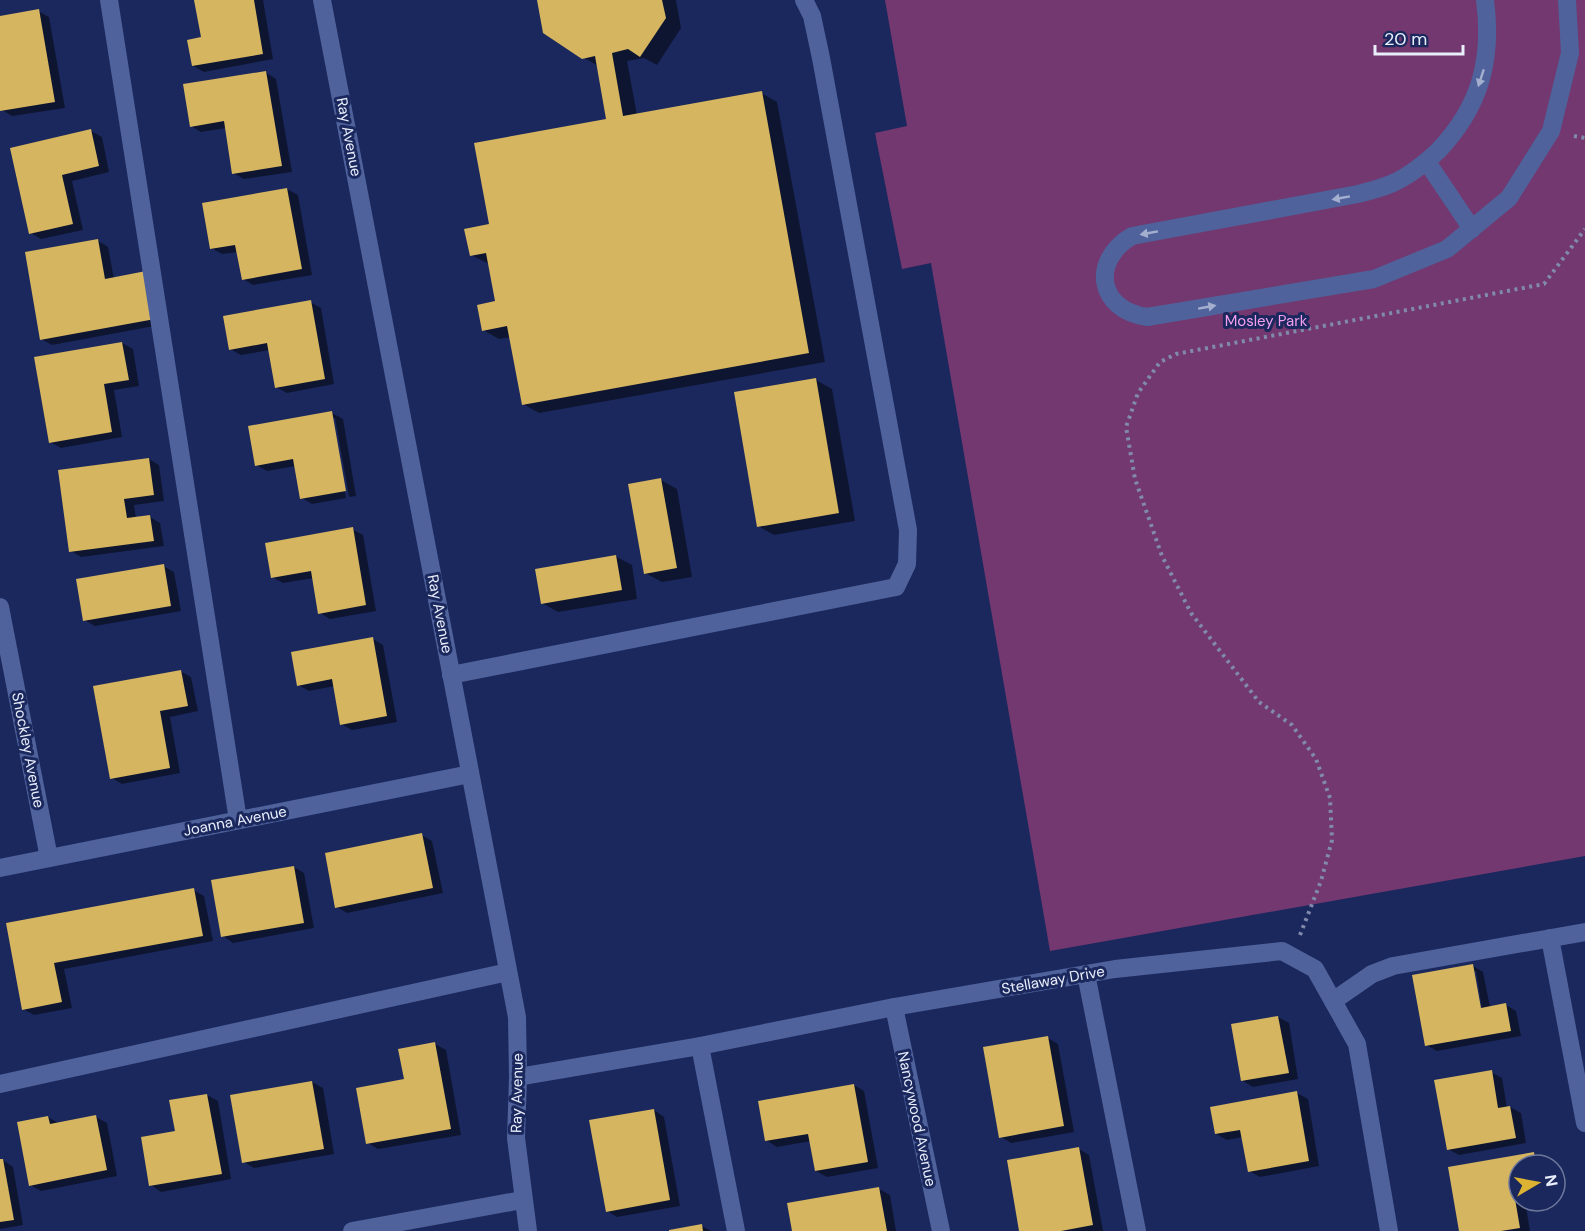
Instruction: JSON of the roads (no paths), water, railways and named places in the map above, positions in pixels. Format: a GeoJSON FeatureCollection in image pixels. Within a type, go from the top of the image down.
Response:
{"type":"FeatureCollection","features":[{"type":"Feature","properties":{"kind":"street"},"geometry":{"type":"LineString","coordinates":[[109,0],[238,820]]}},
{"type":"Feature","properties":{"kind":"street","name":"Ray Avenue"},"geometry":{"type":"LineString","coordinates":[[322,0],[517,1017],[516,1138],[522,1200],[528,1231]]}},
{"type":"Feature","properties":{"kind":"street"},"geometry":{"type":"LineString","coordinates":[[451,675],[896,587],[907,564],[908,530],[821,58],[812,16],[804,0]]}},
{"type":"Feature","properties":{"kind":"street"},"geometry":{"type":"LineString","coordinates":[[1485,0],[1489,28],[1485,66],[1473,103],[1453,135],[1426,162],[1395,183],[1358,195],[1132,236],[1120,243],[1110,255],[1106,269],[1106,283],[1111,297],[1120,308],[1133,315],[1147,317],[1374,279],[1447,249],[1509,198],[1551,131],[1570,53],[1567,0]]}},
{"type":"Feature","properties":{"kind":"street"},"geometry":{"type":"LineString","coordinates":[[1426,162],[1472,229]]}},
{"type":"Feature","properties":{"kind":"street","name":"Shockley Avenue"},"geometry":{"type":"LineString","coordinates":[[0,607],[49,858]]}},
{"type":"Feature","properties":{"kind":"street","name":"Joanna Avenue"},"geometry":{"type":"LineString","coordinates":[[0,868],[470,774]]}},
{"type":"Feature","properties":{"kind":"street"},"geometry":{"type":"LineString","coordinates":[[1333,1001],[1372,974],[1393,966],[1585,932]]}},
{"type":"Feature","properties":{"kind":"street"},"geometry":{"type":"LineString","coordinates":[[1550,938],[1585,1123]]}},
{"type":"Feature","properties":{"kind":"street","name":"Stellaway Drive"},"geometry":{"type":"LineString","coordinates":[[518,1077],[700,1046],[894,1007],[1115,969],[1282,951],[1315,969],[1358,1044],[1389,1231]]}},
{"type":"Feature","properties":{"kind":"street"},"geometry":{"type":"LineString","coordinates":[[0,1084],[508,972]]}},
{"type":"Feature","properties":{"kind":"street"},"geometry":{"type":"LineString","coordinates":[[1086,974],[1137,1231]]}},
{"type":"Feature","properties":{"kind":"street","name":"Nancywood Avenue"},"geometry":{"type":"LineString","coordinates":[[894,1007],[941,1231]]}},
{"type":"Feature","properties":{"kind":"street"},"geometry":{"type":"LineString","coordinates":[[700,1046],[736,1231]]}},
{"type":"Feature","properties":{"kind":"street"},"geometry":{"type":"LineString","coordinates":[[352,1231],[522,1200]]}},
{"type":"Feature","properties":{"kind":"park label","name":"Mosley Park"},"geometry":{"type":"Point","coordinates":[1266,321]}}]}
